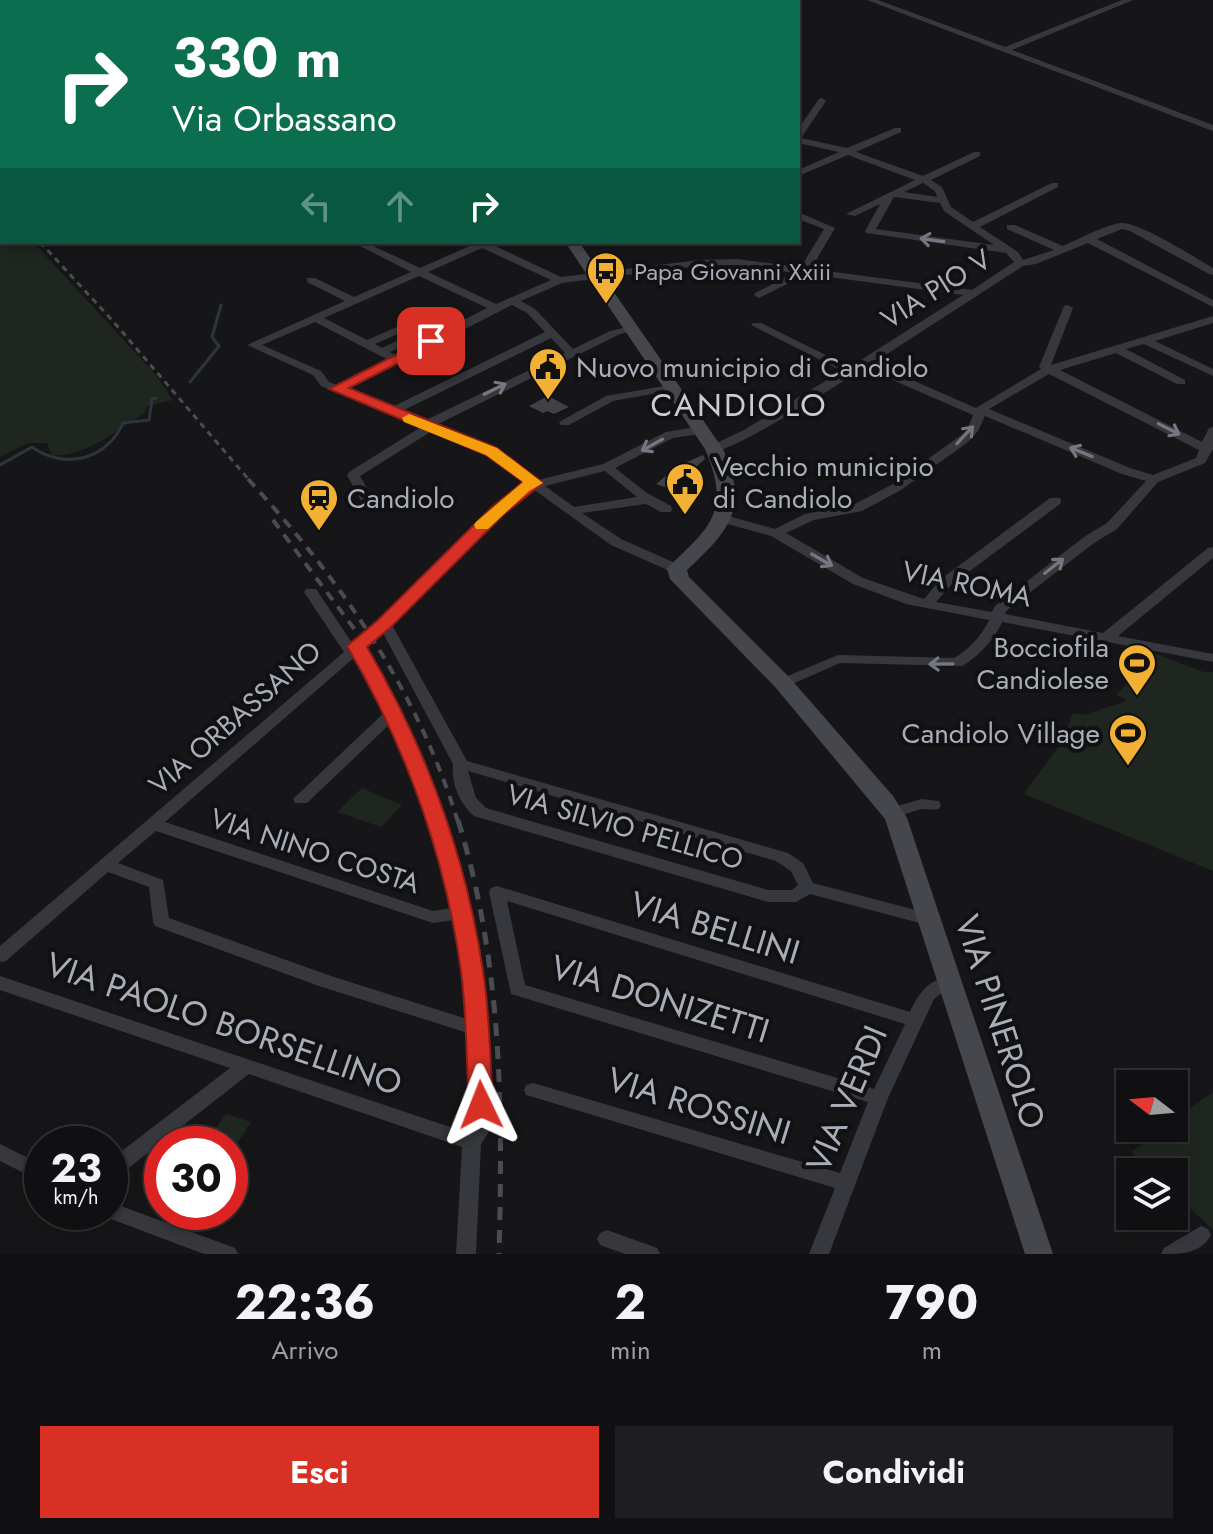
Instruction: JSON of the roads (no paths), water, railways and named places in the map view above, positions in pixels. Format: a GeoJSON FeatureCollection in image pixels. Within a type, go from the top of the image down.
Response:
{"type":"FeatureCollection","features":[{"type":"Feature","properties":{"kind":"main road"},"geometry":{"type":"LineString","coordinates":[[573,244],[714,449],[729,489],[730,504],[725,519],[712,537],[677,569]]}},
{"type":"Feature","properties":{"kind":"main road","name":"VIA PINEROLO"},"geometry":{"type":"LineString","coordinates":[[677,569],[680,579],[783,683],[893,813],[904,836],[1039,1254]]}},
{"type":"Feature","properties":{"kind":"street"},"geometry":{"type":"LineString","coordinates":[[871,0],[1213,128]]}},
{"type":"Feature","properties":{"kind":"street"},"geometry":{"type":"LineString","coordinates":[[1005,50],[1129,0]]}},
{"type":"Feature","properties":{"kind":"street"},"geometry":{"type":"LineString","coordinates":[[800,135],[822,101]]}},
{"type":"Feature","properties":{"kind":"street"},"geometry":{"type":"LineString","coordinates":[[800,172],[898,130]]}},
{"type":"Feature","properties":{"kind":"street"},"geometry":{"type":"LineString","coordinates":[[800,139],[848,152],[924,180],[939,189],[947,209],[1009,250],[1020,263]]}},
{"type":"Feature","properties":{"kind":"street"},"geometry":{"type":"LineString","coordinates":[[851,214],[977,154]]}},
{"type":"Feature","properties":{"kind":"street"},"geometry":{"type":"LineString","coordinates":[[973,226],[1055,185]]}},
{"type":"Feature","properties":{"kind":"street"},"geometry":{"type":"LineString","coordinates":[[892,195],[943,201]]}},
{"type":"Feature","properties":{"kind":"street"},"geometry":{"type":"LineString","coordinates":[[892,195],[870,231],[1009,250]]}},
{"type":"Feature","properties":{"kind":"street"},"geometry":{"type":"LineString","coordinates":[[759,295],[807,270],[830,228],[800,216]]}},
{"type":"Feature","properties":{"kind":"street","name":"VIA PIO V"},"geometry":{"type":"LineString","coordinates":[[714,449],[864,363],[1020,263],[1032,262],[1087,238],[1121,226],[1133,228],[1213,272]]}},
{"type":"Feature","properties":{"kind":"street","name":"VIA PIO V"},"geometry":{"type":"LineString","coordinates":[[1011,227],[1061,249]]}},
{"type":"Feature","properties":{"kind":"street"},"geometry":{"type":"LineString","coordinates":[[1087,238],[1213,304]]}},
{"type":"Feature","properties":{"kind":"street"},"geometry":{"type":"LineString","coordinates":[[361,244],[496,308]]}},
{"type":"Feature","properties":{"kind":"street"},"geometry":{"type":"LineString","coordinates":[[480,244],[253,345],[317,373],[325,384],[491,451],[616,542],[677,569]]}},
{"type":"Feature","properties":{"kind":"street"},"geometry":{"type":"LineString","coordinates":[[484,244],[560,280]]}},
{"type":"Feature","properties":{"kind":"street"},"geometry":{"type":"LineString","coordinates":[[337,389],[496,308],[560,280],[715,262],[807,270],[971,293]]}},
{"type":"Feature","properties":{"kind":"street"},"geometry":{"type":"LineString","coordinates":[[311,280],[354,301]]}},
{"type":"Feature","properties":{"kind":"street"},"geometry":{"type":"LineString","coordinates":[[926,288],[956,303]]}},
{"type":"Feature","properties":{"kind":"street"},"geometry":{"type":"LineString","coordinates":[[512,301],[531,311],[571,353]]}},
{"type":"Feature","properties":{"kind":"street"},"geometry":{"type":"LineString","coordinates":[[1068,308],[1045,367],[1207,449]]}},
{"type":"Feature","properties":{"kind":"street"},"geometry":{"type":"LineString","coordinates":[[367,344],[433,315]]}},
{"type":"Feature","properties":{"kind":"street"},"geometry":{"type":"LineString","coordinates":[[316,318],[395,359]]}},
{"type":"Feature","properties":{"kind":"street"},"geometry":{"type":"LineString","coordinates":[[776,533],[810,517],[851,511],[897,487],[964,439],[972,431],[980,412],[1001,395],[1049,369],[1213,319]]}},
{"type":"Feature","properties":{"kind":"street"},"geometry":{"type":"LineString","coordinates":[[757,325],[850,371]]}},
{"type":"Feature","properties":{"kind":"street"},"geometry":{"type":"LineString","coordinates":[[369,503],[353,475],[428,426],[571,353],[614,333],[631,329]]}},
{"type":"Feature","properties":{"kind":"street"},"geometry":{"type":"LineString","coordinates":[[393,411],[553,333]]}},
{"type":"Feature","properties":{"kind":"street"},"geometry":{"type":"LineString","coordinates":[[381,352],[407,340]]}},
{"type":"Feature","properties":{"kind":"street"},"geometry":{"type":"LineString","coordinates":[[1145,340],[1213,373]]}},
{"type":"Feature","properties":{"kind":"street"},"geometry":{"type":"LineString","coordinates":[[1117,349],[1181,382]]}},
{"type":"Feature","properties":{"kind":"street"},"geometry":{"type":"LineString","coordinates":[[864,363],[1126,471],[1154,479]]}},
{"type":"Feature","properties":{"kind":"street"},"geometry":{"type":"LineString","coordinates":[[565,422],[610,398],[670,388]]}},
{"type":"Feature","properties":{"kind":"street"},"geometry":{"type":"LineString","coordinates":[[535,483],[607,467],[670,435],[700,430]]}},
{"type":"Feature","properties":{"kind":"street"},"geometry":{"type":"LineString","coordinates":[[783,683],[838,659],[957,663],[975,650],[991,631],[1000,609],[1089,540],[1112,526],[1154,479],[1201,460],[1213,431]]}},
{"type":"Feature","properties":{"kind":"street"},"geometry":{"type":"LineString","coordinates":[[607,467],[640,492],[645,500]]}},
{"type":"Feature","properties":{"kind":"street","name":"VIA ORBASSANO"},"geometry":{"type":"LineString","coordinates":[[0,956],[385,624],[497,512],[524,487],[535,483]]}},
{"type":"Feature","properties":{"kind":"street"},"geometry":{"type":"LineString","coordinates":[[573,511],[645,500],[666,509]]}},
{"type":"Feature","properties":{"kind":"street"},"geometry":{"type":"LineString","coordinates":[[928,603],[946,582],[1055,501]]}},
{"type":"Feature","properties":{"kind":"street","name":"VIA ROMA"},"geometry":{"type":"LineString","coordinates":[[725,519],[776,533],[883,592],[1213,658]]}},
{"type":"Feature","properties":{"kind":"street"},"geometry":{"type":"LineString","coordinates":[[1106,638],[1213,551]]}},
{"type":"Feature","properties":{"kind":"street"},"geometry":{"type":"LineString","coordinates":[[311,592],[394,712],[427,787],[462,913],[478,1029],[482,1129],[472,1142],[466,1254]]}},
{"type":"Feature","properties":{"kind":"street","name":"VIA SILVIO PELLICO"},"geometry":{"type":"LineString","coordinates":[[385,624],[461,764],[459,770],[471,806],[480,812],[768,896],[796,896],[807,887]]}},
{"type":"Feature","properties":{"kind":"street"},"geometry":{"type":"LineString","coordinates":[[301,799],[394,712]]}},
{"type":"Feature","properties":{"kind":"street"},"geometry":{"type":"LineString","coordinates":[[461,764],[782,857],[797,867],[807,887],[931,920]]}},
{"type":"Feature","properties":{"kind":"street"},"geometry":{"type":"LineString","coordinates":[[893,813],[922,804],[933,805]]}},
{"type":"Feature","properties":{"kind":"street","name":"VIA NINO COSTA"},"geometry":{"type":"LineString","coordinates":[[153,824],[433,917],[462,913]]}},
{"type":"Feature","properties":{"kind":"street"},"geometry":{"type":"LineString","coordinates":[[105,865],[157,884],[161,922],[325,981],[478,1029]]}},
{"type":"Feature","properties":{"kind":"street","name":"VIA BELLINI"},"geometry":{"type":"LineString","coordinates":[[497,892],[915,1020]]}},
{"type":"Feature","properties":{"kind":"street","name":"VIA DONIZETTI"},"geometry":{"type":"LineString","coordinates":[[497,892],[517,989],[879,1098]]}},
{"type":"Feature","properties":{"kind":"street","name":"VIA PAOLO BORSELLINO"},"geometry":{"type":"LineString","coordinates":[[0,983],[472,1142]]}},
{"type":"Feature","properties":{"kind":"street","name":"VIA VERDI"},"geometry":{"type":"LineString","coordinates":[[819,1254],[879,1098],[927,995],[936,988],[951,984]]}},
{"type":"Feature","properties":{"kind":"street"},"geometry":{"type":"LineString","coordinates":[[128,1157],[246,1066]]}},
{"type":"Feature","properties":{"kind":"street","name":"VIA ROSSINI"},"geometry":{"type":"LineString","coordinates":[[533,1090],[846,1183]]}},
{"type":"Feature","properties":{"kind":"street"},"geometry":{"type":"LineString","coordinates":[[0,1152],[24,1165]]}},
{"type":"Feature","properties":{"kind":"street"},"geometry":{"type":"LineString","coordinates":[[128,1217],[228,1254]]}},
{"type":"Feature","properties":{"kind":"street"},"geometry":{"type":"LineString","coordinates":[[1171,1254],[1201,1235]]}},
{"type":"Feature","properties":{"kind":"street"},"geometry":{"type":"LineString","coordinates":[[607,1239],[650,1254]]}},
{"type":"Feature","properties":{"kind":"waterway"},"geometry":{"type":"LineString","coordinates":[[190,382],[219,346],[212,337],[221,305]]}},
{"type":"Feature","properties":{"kind":"waterway"},"geometry":{"type":"LineString","coordinates":[[0,465],[32,447],[57,458],[84,458],[96,453],[107,446],[123,423],[149,420],[152,399],[156,398]]}},
{"type":"Feature","properties":{"kind":"railway"},"geometry":{"type":"LineString","coordinates":[[42,244],[112,320],[250,481]]}},
{"type":"Feature","properties":{"kind":"railway"},"geometry":{"type":"LineString","coordinates":[[248,479],[314,556],[372,639],[421,727],[458,822]]}},
{"type":"Feature","properties":{"kind":"railway"},"geometry":{"type":"LineString","coordinates":[[273,520],[364,642]]}},
{"type":"Feature","properties":{"kind":"railway"},"geometry":{"type":"LineString","coordinates":[[458,820],[473,873],[491,981],[499,1090],[499,1254]]}},
{"type":"Feature","properties":{"kind":"place","name":"Papa Giovanni Xxiii"},"geometry":{"type":"Point","coordinates":[606,305]}},
{"type":"Feature","properties":{"kind":"place","name":"Nuovo municipio di Candiolo"},"geometry":{"type":"Point","coordinates":[548,401]}},
{"type":"Feature","properties":{"kind":"place","name":"Vecchio municipio di Candiolo"},"geometry":{"type":"Point","coordinates":[685,516]}},
{"type":"Feature","properties":{"kind":"place","name":"Candiolo"},"geometry":{"type":"Point","coordinates":[319,532]}},
{"type":"Feature","properties":{"kind":"place","name":"Bocciofila Candiolese"},"geometry":{"type":"Point","coordinates":[1137,697]}},
{"type":"Feature","properties":{"kind":"place","name":"Candiolo Village"},"geometry":{"type":"Point","coordinates":[1128,767]}},
{"type":"Feature","properties":{"kind":"district","name":"CANDIOLO"},"geometry":{"type":"Point","coordinates":[739,405]}}]}
